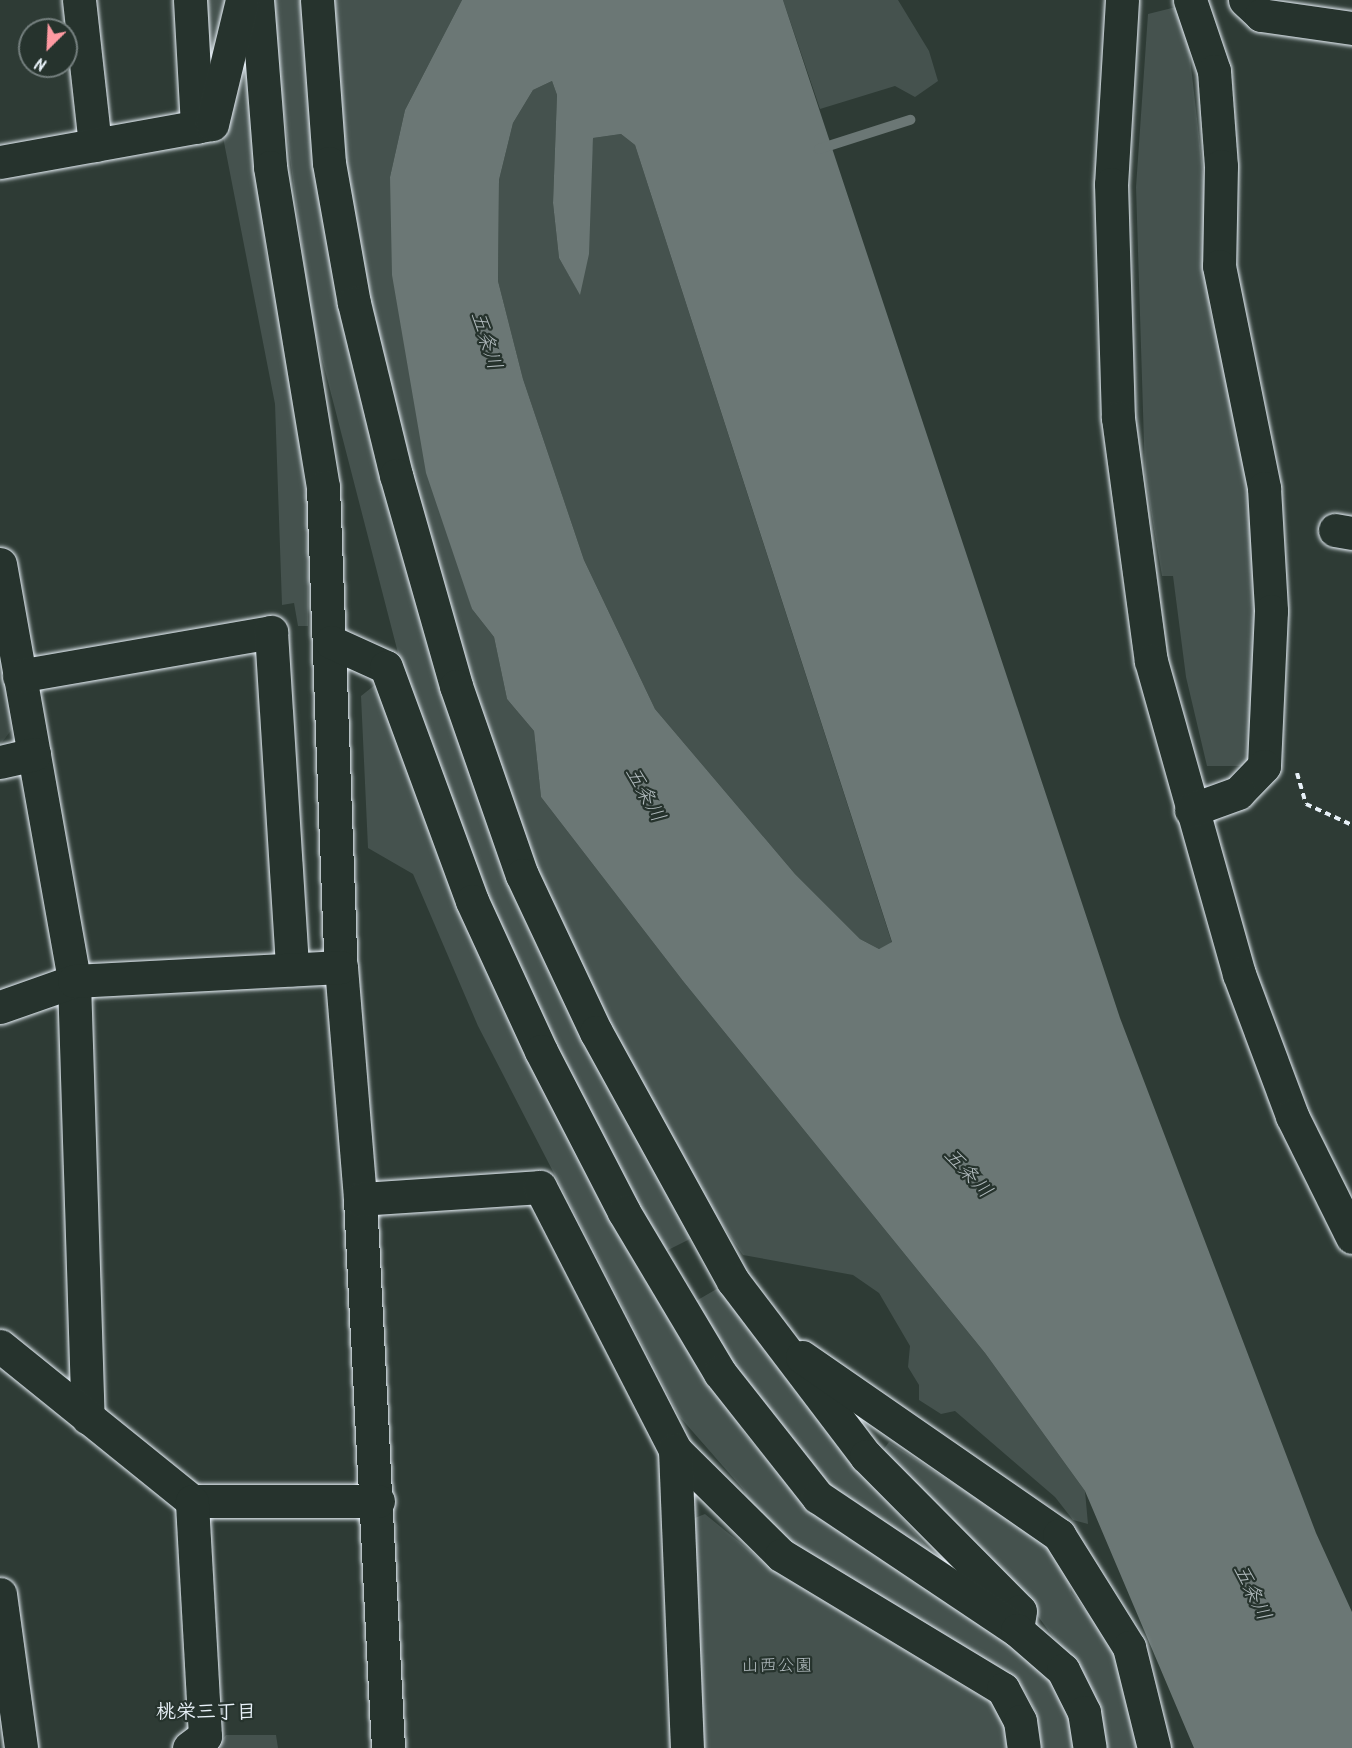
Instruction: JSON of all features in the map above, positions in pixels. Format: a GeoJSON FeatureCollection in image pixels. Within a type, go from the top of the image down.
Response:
{"type":"FeatureCollection","features":[{"type":"Feature","properties":{"kind":"street"},"geometry":{"type":"LineString","coordinates":[[79,0],[95,145]]}},
{"type":"Feature","properties":{"kind":"street"},"geometry":{"type":"LineString","coordinates":[[190,0],[197,127]]}},
{"type":"Feature","properties":{"kind":"street"},"geometry":{"type":"LineString","coordinates":[[0,162],[212,124],[242,0]]}},
{"type":"Feature","properties":{"kind":"street"},"geometry":{"type":"LineString","coordinates":[[257,0],[270,167],[323,487],[331,642],[341,967],[360,1199],[378,1501],[388,1748]]}},
{"type":"Feature","properties":{"kind":"street"},"geometry":{"type":"LineString","coordinates":[[317,0],[329,163],[354,303],[396,475],[456,686],[522,875],[596,1032],[733,1281],[866,1456],[1020,1611],[1017,1630]]}},
{"type":"Feature","properties":{"kind":"street"},"geometry":{"type":"LineString","coordinates":[[1122,0],[1110,184],[1118,418],[1151,661],[1191,810],[1239,974],[1288,1105],[1321,1183],[1352,1237]]}},
{"type":"Feature","properties":{"kind":"street"},"geometry":{"type":"LineString","coordinates":[[1190,0],[1214,71],[1221,166],[1219,266],[1264,488],[1271,611],[1264,766],[1238,793],[1191,810]]}},
{"type":"Feature","properties":{"kind":"street"},"geometry":{"type":"LineString","coordinates":[[1245,0],[1261,15],[1352,28]]}},
{"type":"Feature","properties":{"kind":"street"},"geometry":{"type":"LineString","coordinates":[[0,564],[74,981],[88,1418]]}},
{"type":"Feature","properties":{"kind":"street"},"geometry":{"type":"LineString","coordinates":[[20,676],[271,632],[292,969]]}},
{"type":"Feature","properties":{"kind":"street"},"geometry":{"type":"LineString","coordinates":[[331,642],[386,667],[472,901],[541,1051],[624,1212],[720,1373],[818,1497],[1017,1630],[1063,1671],[1084,1712],[1090,1748]]}},
{"type":"Feature","properties":{"kind":"street"},"geometry":{"type":"LineString","coordinates":[[0,762],[33,754]]}},
{"type":"Feature","properties":{"kind":"street"},"geometry":{"type":"LineString","coordinates":[[0,1007],[74,981],[341,967]]}},
{"type":"Feature","properties":{"kind":"street"},"geometry":{"type":"LineString","coordinates":[[360,1199],[540,1187],[675,1450],[781,1555],[1003,1689],[1020,1721],[1024,1748]]}},
{"type":"Feature","properties":{"kind":"street"},"geometry":{"type":"LineString","coordinates":[[778,1341],[1059,1535],[1129,1647],[1154,1748]]}},
{"type":"Feature","properties":{"kind":"street"},"geometry":{"type":"LineString","coordinates":[[0,1346],[192,1501],[378,1501]]}},
{"type":"Feature","properties":{"kind":"street"},"geometry":{"type":"LineString","coordinates":[[675,1450],[687,1748]]}},
{"type":"Feature","properties":{"kind":"street"},"geometry":{"type":"LineString","coordinates":[[189,1748],[205,1736],[192,1501]]}},
{"type":"Feature","properties":{"kind":"street"},"geometry":{"type":"LineString","coordinates":[[0,1594],[21,1748]]}},
{"type":"Feature","properties":{"kind":"path"},"geometry":{"type":"LineString","coordinates":[[1295,759],[1306,804],[1352,825]]}},
{"type":"Feature","properties":{"kind":"shaded area"},"geometry":{"type":"Polygon","coordinates":[[[0,640],[15,725],[0,745],[0,640]]]}},
{"type":"Feature","properties":{"kind":"green space"},"geometry":{"type":"Polygon","coordinates":[[[203,0],[229,0],[207,96],[203,0]]]}},
{"type":"Feature","properties":{"kind":"green space"},"geometry":{"type":"Polygon","coordinates":[[[269,0],[302,0],[442,679],[694,1237],[662,1253],[592,1126],[494,911],[414,715],[311,316],[269,0]]]}},
{"type":"Feature","properties":{"kind":"green space"},"geometry":{"type":"Polygon","coordinates":[[[332,0],[462,0],[405,110],[390,177],[472,609],[494,637],[507,699],[534,731],[541,797],[683,981],[985,1353],[1085,1491],[1088,1524],[1073,1520],[1055,1497],[955,1411],[941,1414],[919,1400],[919,1385],[908,1367],[910,1346],[879,1293],[853,1275],[743,1255],[688,1175],[602,1008],[528,850],[437,586],[368,307],[343,165],[332,0]]]}},
{"type":"Feature","properties":{"kind":"green space"},"geometry":{"type":"Polygon","coordinates":[[[783,0],[898,0],[929,51],[938,81],[915,97],[895,86],[820,109],[783,0]]]}},
{"type":"Feature","properties":{"kind":"green space"},"geometry":{"type":"Polygon","coordinates":[[[1176,7],[1188,40],[1204,180],[1209,307],[1238,420],[1262,586],[1254,766],[1207,766],[1186,677],[1173,576],[1162,576],[1145,475],[1136,187],[1148,14],[1176,7]]]}},
{"type":"Feature","properties":{"kind":"green space"},"geometry":{"type":"Polygon","coordinates":[[[247,8],[266,254],[297,388],[293,404],[309,511],[308,626],[298,626],[294,603],[282,605],[275,404],[222,132],[247,8]]]}},
{"type":"Feature","properties":{"kind":"green space"},"geometry":{"type":"Polygon","coordinates":[[[552,81],[557,95],[553,203],[559,258],[580,294],[593,138],[621,134],[635,145],[892,943],[879,949],[860,939],[795,874],[655,709],[584,560],[523,379],[498,281],[499,180],[513,123],[533,90],[552,81]]]}},
{"type":"Feature","properties":{"kind":"green space"},"geometry":{"type":"Polygon","coordinates":[[[376,684],[466,922],[659,1295],[745,1434],[804,1503],[1005,1638],[1048,1675],[1070,1711],[1076,1748],[1042,1748],[1036,1712],[1024,1690],[803,1551],[754,1512],[743,1489],[679,1416],[478,1026],[413,874],[368,848],[361,696],[376,684]]]}},
{"type":"Feature","properties":{"kind":"green space"},"geometry":{"type":"Polygon","coordinates":[[[720,1287],[855,1464],[936,1557],[830,1488],[736,1368],[696,1301],[720,1287]]]}},
{"type":"Feature","properties":{"kind":"green space"},"geometry":{"type":"Polygon","coordinates":[[[889,1442],[1046,1543],[1068,1574],[1071,1592],[1123,1658],[1144,1748],[1104,1748],[1062,1649],[1029,1604],[881,1453],[889,1442]]]}},
{"type":"Feature","properties":{"kind":"green space","name":"山西公園"},"geometry":{"type":"Polygon","coordinates":[[[705,1514],[777,1573],[995,1705],[1008,1721],[1012,1748],[700,1748],[687,1521],[705,1514]]]}},
{"type":"Feature","properties":{"kind":"green space"},"geometry":{"type":"Polygon","coordinates":[[[226,1735],[276,1735],[278,1748],[215,1748],[226,1735]]]}},
{"type":"Feature","properties":{"kind":"water","name":"五条川"},"geometry":{"type":"Polygon","coordinates":[[[462,0],[783,0],[1120,1018],[1316,1533],[1352,1612],[1352,1748],[1194,1748],[1085,1491],[985,1353],[683,981],[541,797],[534,731],[507,699],[494,637],[472,609],[426,473],[392,275],[390,177],[405,110],[462,0]],[[552,81],[533,90],[513,123],[499,180],[498,281],[523,379],[584,560],[655,709],[795,874],[860,939],[879,949],[892,942],[635,145],[621,134],[593,138],[589,254],[580,295],[559,258],[553,203],[557,95],[552,81]]]}},
{"type":"Feature","properties":{"kind":"waterway"},"geometry":{"type":"LineString","coordinates":[[819,149],[910,120]]}},
{"type":"Feature","properties":{"kind":"district","name":"桃栄三丁目"},"geometry":{"type":"Point","coordinates":[206,1713]}}]}
